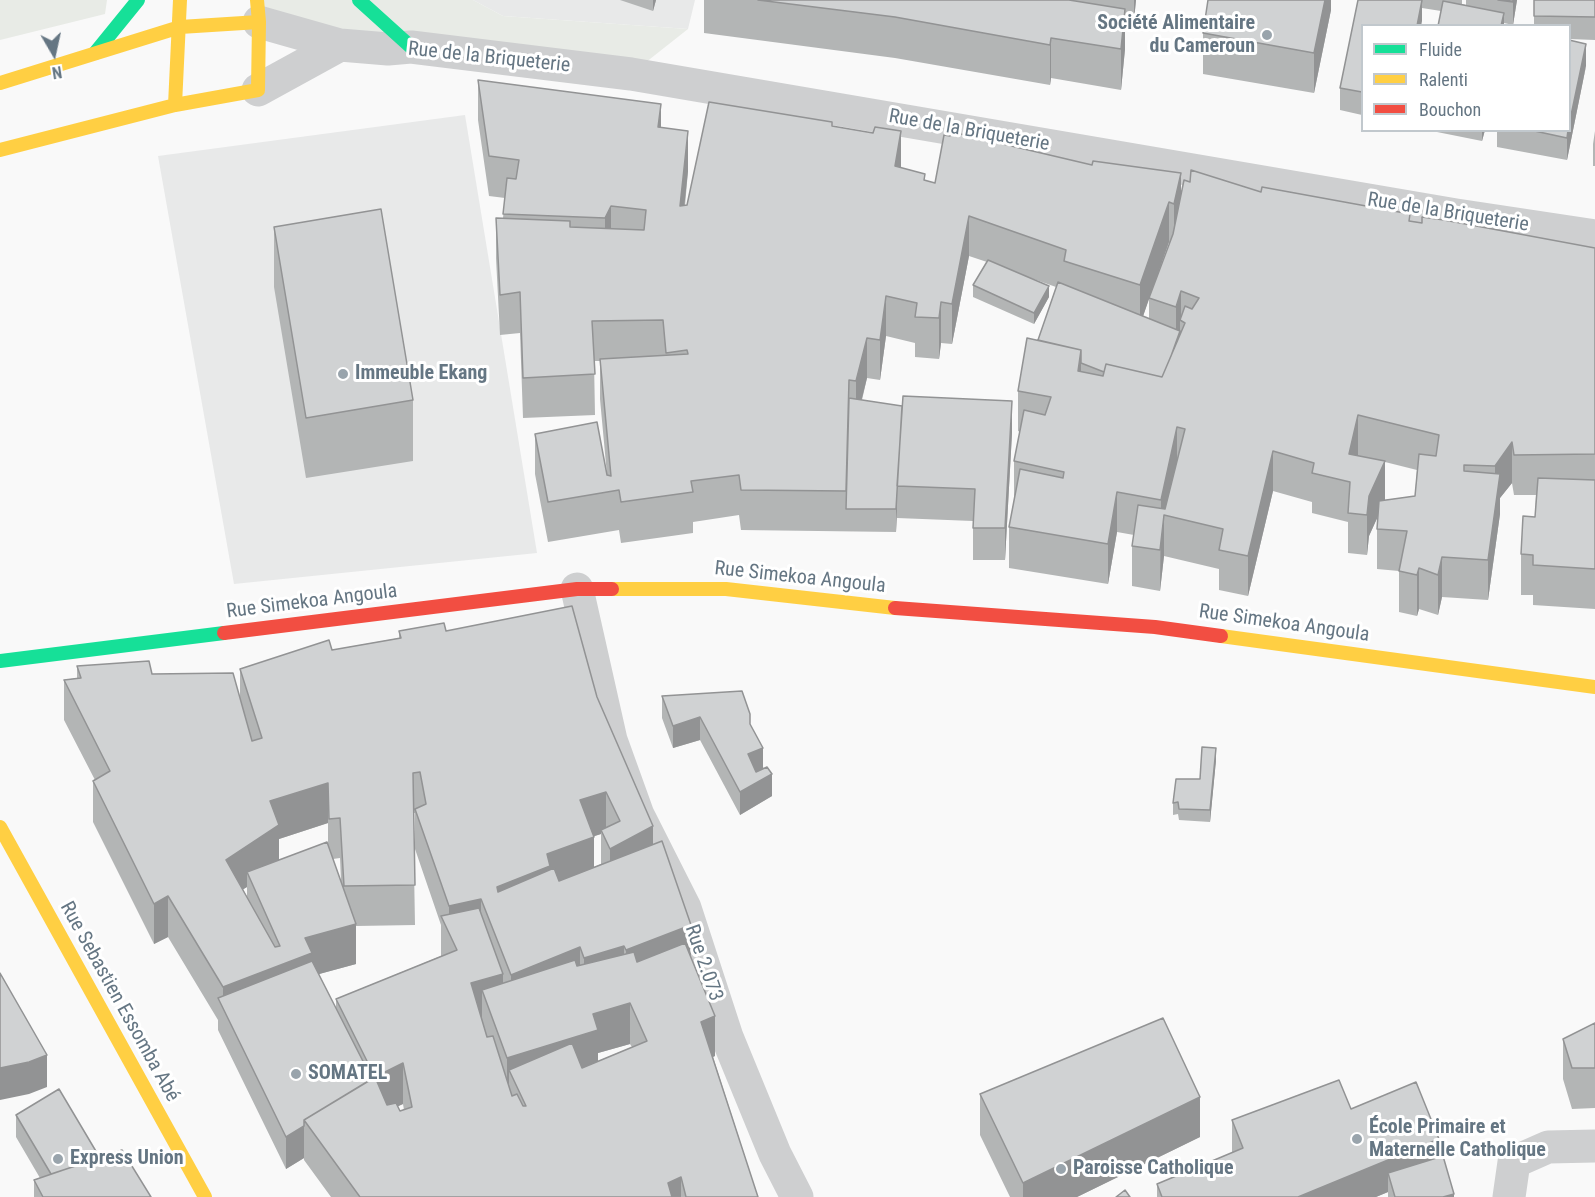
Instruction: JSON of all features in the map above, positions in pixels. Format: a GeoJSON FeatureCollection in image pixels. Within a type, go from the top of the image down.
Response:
{"type":"FeatureCollection","features":[{"type":"Feature","properties":{"kind":"street"},"geometry":{"type":"LineString","coordinates":[[95,53],[138,0]]}},
{"type":"Feature","properties":{"kind":"street"},"geometry":{"type":"LineString","coordinates":[[175,105],[180,0]]}},
{"type":"Feature","properties":{"kind":"street"},"geometry":{"type":"LineString","coordinates":[[359,0],[411,47]]}},
{"type":"Feature","properties":{"kind":"street"},"geometry":{"type":"LineString","coordinates":[[258,11],[258,90]]}},
{"type":"Feature","properties":{"kind":"street","name":"Rue de la Briqueterie"},"geometry":{"type":"LineString","coordinates":[[0,83],[180,27],[258,11],[340,45],[388,49],[411,47],[631,74],[1456,215],[1595,236]]}},
{"type":"Feature","properties":{"kind":"street"},"geometry":{"type":"LineString","coordinates":[[0,150],[175,105],[258,90],[340,45]]}},
{"type":"Feature","properties":{"kind":"street","name":"Rue Simekoa Angoula"},"geometry":{"type":"LineString","coordinates":[[0,661],[577,589],[726,589],[925,611],[1155,627],[1595,687]]}},
{"type":"Feature","properties":{"kind":"street","name":"Rue 2.073"},"geometry":{"type":"LineString","coordinates":[[577,589],[611,740],[638,815],[685,908],[728,1037],[775,1154],[796,1197]]}},
{"type":"Feature","properties":{"kind":"street","name":"Rue Sebastien Essomba Abé"},"geometry":{"type":"LineString","coordinates":[[0,826],[205,1197]]}},
{"type":"Feature","properties":{"kind":"street"},"geometry":{"type":"LineString","coordinates":[[1509,1197],[1514,1162],[1548,1147],[1595,1146]]}},
{"type":"Feature","properties":{"kind":"shaded area"},"geometry":{"type":"Polygon","coordinates":[[[0,0],[107,0],[105,14],[0,40],[0,0]]]}},
{"type":"Feature","properties":{"kind":"shaded area"},"geometry":{"type":"Polygon","coordinates":[[[257,0],[473,0],[503,16],[688,29],[631,74],[259,22],[257,0]]]}},
{"type":"Feature","properties":{"kind":"shaded area"},"geometry":{"type":"Polygon","coordinates":[[[473,0],[695,0],[688,29],[503,16],[473,0]]]}},
{"type":"Feature","properties":{"kind":"shaded area"},"geometry":{"type":"Polygon","coordinates":[[[465,115],[537,553],[234,584],[158,156],[465,115]]]}},
{"type":"Feature","properties":{"kind":"building"},"geometry":{"type":"Polygon","coordinates":[[[758,0],[1069,0],[1125,9],[1121,49],[1051,38],[1050,45],[895,17],[758,0]]]}},
{"type":"Feature","properties":{"kind":"building"},"geometry":{"type":"Polygon","coordinates":[[[1208,0],[1325,0],[1314,53],[1203,33],[1208,0]]]}},
{"type":"Feature","properties":{"kind":"building"},"geometry":{"type":"Polygon","coordinates":[[[1358,0],[1422,0],[1417,24],[1361,24],[1361,92],[1340,88],[1358,0]]]}},
{"type":"Feature","properties":{"kind":"building"},"geometry":{"type":"Polygon","coordinates":[[[1534,0],[1595,0],[1595,17],[1534,16],[1534,0]]]}},
{"type":"Feature","properties":{"kind":"building"},"geometry":{"type":"Polygon","coordinates":[[[1443,1],[1504,13],[1501,24],[1438,24],[1443,1]]]}},
{"type":"Feature","properties":{"kind":"building"},"geometry":{"type":"Polygon","coordinates":[[[1571,40],[1586,44],[1571,115],[1571,40]]]}},
{"type":"Feature","properties":{"kind":"building"},"geometry":{"type":"Polygon","coordinates":[[[478,80],[661,104],[658,127],[688,131],[680,206],[687,205],[709,102],[832,122],[832,126],[873,133],[875,127],[901,131],[895,166],[925,174],[924,180],[935,183],[944,135],[950,136],[952,132],[1092,165],[1093,161],[1181,173],[1174,204],[1169,202],[1140,285],[1064,261],[1066,250],[969,216],[952,304],[941,302],[939,318],[915,317],[917,303],[886,296],[880,340],[867,338],[856,381],[849,380],[846,491],[741,490],[739,475],[691,481],[693,492],[621,502],[619,490],[548,502],[535,434],[597,422],[607,475],[611,476],[600,359],[688,354],[687,350],[666,353],[663,320],[592,321],[595,374],[523,378],[520,292],[500,295],[496,218],[570,221],[570,227],[644,230],[646,210],[611,206],[605,218],[503,214],[507,178],[516,179],[519,160],[489,156],[478,80]]]}},
{"type":"Feature","properties":{"kind":"building"},"geometry":{"type":"Polygon","coordinates":[[[1539,132],[1568,132],[1567,138],[1539,132]]]}},
{"type":"Feature","properties":{"kind":"building"},"geometry":{"type":"Polygon","coordinates":[[[1191,170],[1261,192],[1262,187],[1410,214],[1409,221],[1422,223],[1422,217],[1444,220],[1595,248],[1595,454],[1514,455],[1512,442],[1495,466],[1464,465],[1464,471],[1500,474],[1488,560],[1442,557],[1438,575],[1419,568],[1417,575],[1399,571],[1407,531],[1377,529],[1379,501],[1415,496],[1419,454],[1436,456],[1439,435],[1358,415],[1349,454],[1385,461],[1369,496],[1367,515],[1348,513],[1350,482],[1312,473],[1314,463],[1273,451],[1248,556],[1219,550],[1223,529],[1164,515],[1160,550],[1132,546],[1138,505],[1165,509],[1185,429],[1177,427],[1161,500],[1117,492],[1108,544],[1009,527],[1020,469],[1063,478],[1064,472],[1014,461],[1024,410],[1045,415],[1051,397],[1018,391],[1027,338],[1081,350],[1078,371],[1103,376],[1106,364],[1162,377],[1185,323],[1180,320],[1185,306],[1192,309],[1199,298],[1181,291],[1176,307],[1149,298],[1173,234],[1184,180],[1190,182],[1191,170]]]}},
{"type":"Feature","properties":{"kind":"building","name":"Immeuble Ekang"},"geometry":{"type":"Polygon","coordinates":[[[381,209],[413,400],[306,418],[274,227],[381,209]]]}},
{"type":"Feature","properties":{"kind":"building"},"geometry":{"type":"Polygon","coordinates":[[[988,260],[1049,286],[1034,313],[973,285],[988,260]]]}},
{"type":"Feature","properties":{"kind":"building"},"geometry":{"type":"Polygon","coordinates":[[[1058,282],[1180,331],[1162,377],[1106,364],[1104,372],[1081,363],[1081,350],[1038,340],[1058,282]]]}},
{"type":"Feature","properties":{"kind":"building"},"geometry":{"type":"Polygon","coordinates":[[[903,396],[1012,401],[1005,528],[973,528],[975,489],[897,486],[903,396]]]}},
{"type":"Feature","properties":{"kind":"building"},"geometry":{"type":"Polygon","coordinates":[[[849,398],[902,406],[896,509],[846,509],[849,398]]]}},
{"type":"Feature","properties":{"kind":"building"},"geometry":{"type":"Polygon","coordinates":[[[1538,478],[1595,480],[1595,569],[1533,565],[1533,555],[1521,554],[1523,516],[1535,517],[1538,478]]]}},
{"type":"Feature","properties":{"kind":"building"},"geometry":{"type":"Polygon","coordinates":[[[572,606],[597,697],[653,826],[610,849],[601,830],[620,821],[606,792],[580,800],[594,837],[547,854],[550,866],[497,887],[498,892],[554,868],[559,881],[662,841],[691,925],[626,950],[624,946],[584,958],[580,947],[511,975],[481,899],[449,906],[415,809],[426,804],[420,772],[413,773],[415,885],[344,886],[340,818],[329,819],[328,783],[270,801],[279,825],[226,860],[275,947],[280,946],[247,872],[327,842],[356,924],[305,938],[312,953],[223,987],[168,896],[154,904],[93,781],[110,771],[64,680],[81,678],[77,666],[149,661],[152,674],[233,673],[252,741],[262,738],[240,669],[329,640],[332,650],[401,638],[399,631],[444,623],[446,631],[572,606]]]}},
{"type":"Feature","properties":{"kind":"building"},"geometry":{"type":"Polygon","coordinates":[[[742,691],[750,714],[750,724],[763,748],[748,754],[756,772],[767,767],[772,774],[740,792],[700,717],[673,726],[662,696],[742,691]]]}},
{"type":"Feature","properties":{"kind":"building"},"geometry":{"type":"Polygon","coordinates":[[[1202,747],[1216,748],[1210,810],[1179,809],[1178,802],[1173,803],[1176,779],[1200,779],[1202,747]]]}},
{"type":"Feature","properties":{"kind":"building"},"geometry":{"type":"Polygon","coordinates":[[[479,908],[503,974],[471,983],[487,1037],[493,1036],[512,1096],[517,1094],[523,1106],[526,1106],[509,1070],[572,1043],[582,1068],[647,1041],[630,1003],[593,1014],[598,1030],[507,1058],[482,990],[575,960],[577,966],[634,952],[637,962],[685,943],[715,1016],[701,1022],[758,1197],[686,1197],[681,1177],[668,1183],[672,1197],[360,1197],[304,1120],[375,1077],[336,999],[457,950],[441,916],[479,908]],[[403,1063],[375,1077],[387,1105],[396,1103],[400,1111],[412,1107],[403,1063]]]}},
{"type":"Feature","properties":{"kind":"building","name":"SOMATEL"},"geometry":{"type":"Polygon","coordinates":[[[312,961],[372,1079],[304,1120],[304,1126],[286,1137],[218,998],[312,961]]]}},
{"type":"Feature","properties":{"kind":"building"},"geometry":{"type":"Polygon","coordinates":[[[0,973],[47,1055],[29,1062],[0,1068],[0,973]]]}},
{"type":"Feature","properties":{"kind":"building"},"geometry":{"type":"Polygon","coordinates":[[[1163,1018],[1200,1097],[1023,1183],[980,1094],[1163,1018]]]}},
{"type":"Feature","properties":{"kind":"building"},"geometry":{"type":"Polygon","coordinates":[[[1595,1023],[1595,1068],[1572,1068],[1563,1039],[1595,1023]]]}},
{"type":"Feature","properties":{"kind":"building","name":"École Primaire et Maternelle Catholique"},"geometry":{"type":"Polygon","coordinates":[[[1339,1080],[1351,1109],[1416,1082],[1439,1139],[1298,1197],[1162,1197],[1157,1184],[1243,1148],[1232,1120],[1339,1080]]]}},
{"type":"Feature","properties":{"kind":"building"},"geometry":{"type":"Polygon","coordinates":[[[59,1089],[100,1158],[51,1174],[16,1115],[59,1089]]]}},
{"type":"Feature","properties":{"kind":"building"},"geometry":{"type":"Polygon","coordinates":[[[122,1150],[151,1197],[43,1197],[34,1180],[122,1150]]]}},
{"type":"Feature","properties":{"kind":"building"},"geometry":{"type":"Polygon","coordinates":[[[1443,1156],[1454,1194],[1443,1197],[1395,1197],[1388,1173],[1443,1156]]]}},
{"type":"Feature","properties":{"kind":"building"},"geometry":{"type":"Polygon","coordinates":[[[1125,1190],[1130,1197],[1116,1197],[1125,1190]]]}},
{"type":"Feature","properties":{"kind":"traffic: fast"},"geometry":{"type":"LineString","coordinates":[[95,53],[138,0]]}},
{"type":"Feature","properties":{"kind":"traffic: fast"},"geometry":{"type":"LineString","coordinates":[[359,0],[411,47]]}},
{"type":"Feature","properties":{"kind":"traffic: fast"},"geometry":{"type":"LineString","coordinates":[[0,661],[224,633]]}},
{"type":"Feature","properties":{"kind":"traffic: slow"},"geometry":{"type":"LineString","coordinates":[[175,105],[180,0]]}},
{"type":"Feature","properties":{"kind":"traffic: slow"},"geometry":{"type":"LineString","coordinates":[[0,150],[175,105],[258,90],[257,0]]}},
{"type":"Feature","properties":{"kind":"traffic: slow"},"geometry":{"type":"LineString","coordinates":[[0,83],[180,27],[259,22]]}},
{"type":"Feature","properties":{"kind":"traffic: slow"},"geometry":{"type":"LineString","coordinates":[[612,589],[726,589],[895,608]]}},
{"type":"Feature","properties":{"kind":"traffic: slow"},"geometry":{"type":"LineString","coordinates":[[1221,636],[1595,687]]}},
{"type":"Feature","properties":{"kind":"traffic: slow"},"geometry":{"type":"LineString","coordinates":[[0,827],[205,1197]]}},
{"type":"Feature","properties":{"kind":"traffic: jam"},"geometry":{"type":"LineString","coordinates":[[224,633],[577,589],[612,589]]}},
{"type":"Feature","properties":{"kind":"traffic: jam"},"geometry":{"type":"LineString","coordinates":[[895,608],[1155,627],[1221,636]]}},
{"type":"Feature","properties":{"kind":"place","name":"Société Alimentaire du Cameroun"},"geometry":{"type":"Point","coordinates":[1267,35]}},
{"type":"Feature","properties":{"kind":"place","name":"Immeuble Ekang"},"geometry":{"type":"Point","coordinates":[343,374]}},
{"type":"Feature","properties":{"kind":"place","name":"SOMATEL"},"geometry":{"type":"Point","coordinates":[296,1074]}},
{"type":"Feature","properties":{"kind":"place","name":"École Primaire et Maternelle Catholique"},"geometry":{"type":"Point","coordinates":[1357,1139]}},
{"type":"Feature","properties":{"kind":"place","name":"Express Union"},"geometry":{"type":"Point","coordinates":[58,1159]}},
{"type":"Feature","properties":{"kind":"place","name":"Paroisse Catholique"},"geometry":{"type":"Point","coordinates":[1061,1169]}}]}
